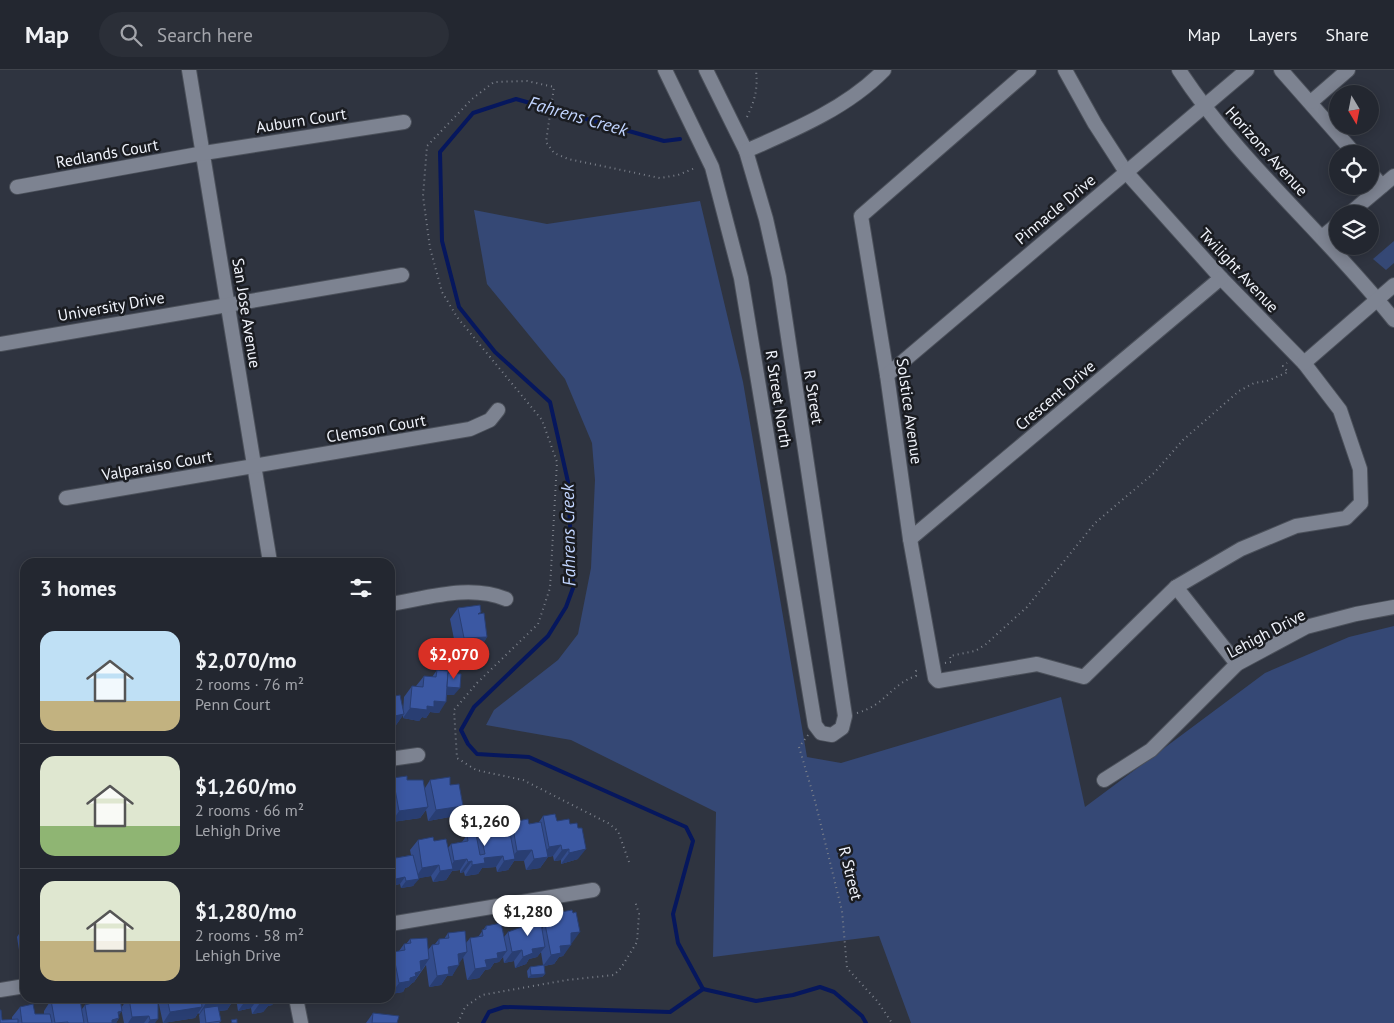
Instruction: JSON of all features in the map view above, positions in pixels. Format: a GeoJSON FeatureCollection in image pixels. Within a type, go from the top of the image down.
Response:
{"type":"FeatureCollection","features":[{"type":"Feature","properties":{"kind":"street","name":"San Jose Avenue"},"geometry":{"type":"LineString","coordinates":[[189,70],[269,558]]}},
{"type":"Feature","properties":{"kind":"street","name":"R Street North"},"geometry":{"type":"LineString","coordinates":[[665,70],[712,167],[731,232],[741,278],[815,725]]}},
{"type":"Feature","properties":{"kind":"street","name":"R Street"},"geometry":{"type":"LineString","coordinates":[[706,70],[746,151],[766,219],[779,277],[845,716]]}},
{"type":"Feature","properties":{"kind":"street"},"geometry":{"type":"LineString","coordinates":[[746,151],[796,129],[842,103],[884,70]]}},
{"type":"Feature","properties":{"kind":"street","name":"Solstice Avenue"},"geometry":{"type":"LineString","coordinates":[[1028,70],[861,216],[887,375],[910,539],[935,678],[938,681],[1037,664],[1084,677],[1176,587]]}},
{"type":"Feature","properties":{"kind":"street","name":"Twilight Avenue"},"geometry":{"type":"LineString","coordinates":[[1065,70],[1095,124],[1126,172],[1221,278],[1300,359],[1340,410],[1360,469],[1361,502],[1346,518],[1296,526],[1241,549],[1176,587]]}},
{"type":"Feature","properties":{"kind":"street","name":"Horizons Avenue"},"geometry":{"type":"LineString","coordinates":[[1179,70],[1203,107],[1322,237],[1394,320]]}},
{"type":"Feature","properties":{"kind":"street","name":"Pinnacle Drive"},"geometry":{"type":"LineString","coordinates":[[887,375],[1247,70]]}},
{"type":"Feature","properties":{"kind":"street"},"geometry":{"type":"LineString","coordinates":[[1281,70],[1347,145]]}},
{"type":"Feature","properties":{"kind":"street"},"geometry":{"type":"LineString","coordinates":[[1311,102],[1348,70]]}},
{"type":"Feature","properties":{"kind":"street","name":"Auburn Court"},"geometry":{"type":"LineString","coordinates":[[204,153],[404,122]]}},
{"type":"Feature","properties":{"kind":"street","name":"Redlands Court"},"geometry":{"type":"LineString","coordinates":[[17,187],[204,153]]}},
{"type":"Feature","properties":{"kind":"street"},"geometry":{"type":"LineString","coordinates":[[1360,205],[1394,176]]}},
{"type":"Feature","properties":{"kind":"street"},"geometry":{"type":"LineString","coordinates":[[1379,182],[1382,186]]}},
{"type":"Feature","properties":{"kind":"street"},"geometry":{"type":"LineString","coordinates":[[1322,237],[1329,231]]}},
{"type":"Feature","properties":{"kind":"street","name":"University Drive"},"geometry":{"type":"LineString","coordinates":[[0,344],[402,275]]}},
{"type":"Feature","properties":{"kind":"street","name":"Crescent Drive"},"geometry":{"type":"LineString","coordinates":[[910,539],[1221,278]]}},
{"type":"Feature","properties":{"kind":"street"},"geometry":{"type":"LineString","coordinates":[[1300,359],[1394,285]]}},
{"type":"Feature","properties":{"kind":"street","name":"Clemson Court"},"geometry":{"type":"LineString","coordinates":[[254,466],[470,430],[490,420],[498,410]]}},
{"type":"Feature","properties":{"kind":"street","name":"Valparaiso Court"},"geometry":{"type":"LineString","coordinates":[[66,498],[254,466]]}},
{"type":"Feature","properties":{"kind":"street"},"geometry":{"type":"LineString","coordinates":[[1176,587],[1237,664]]}},
{"type":"Feature","properties":{"kind":"street"},"geometry":{"type":"LineString","coordinates":[[395,603],[470,591],[491,593],[506,599]]}},
{"type":"Feature","properties":{"kind":"street","name":"Lehigh Drive"},"geometry":{"type":"LineString","coordinates":[[1104,780],[1151,750],[1237,664],[1306,627],[1356,614],[1394,608]]}},
{"type":"Feature","properties":{"kind":"street"},"geometry":{"type":"LineString","coordinates":[[815,725],[821,733],[832,735],[842,728],[845,716]]}},
{"type":"Feature","properties":{"kind":"street"},"geometry":{"type":"LineString","coordinates":[[395,758],[418,755]]}},
{"type":"Feature","properties":{"kind":"street"},"geometry":{"type":"LineString","coordinates":[[395,923],[593,890]]}},
{"type":"Feature","properties":{"kind":"street"},"geometry":{"type":"LineString","coordinates":[[0,987],[20,986]]}},
{"type":"Feature","properties":{"kind":"street"},"geometry":{"type":"LineString","coordinates":[[297,1003],[301,1023]]}},
{"type":"Feature","properties":{"kind":"path"},"geometry":{"type":"LineString","coordinates":[[747,116],[755,99],[758,86],[756,70]]}},
{"type":"Feature","properties":{"kind":"path"},"geometry":{"type":"LineString","coordinates":[[629,862],[618,831],[608,823],[523,780],[476,770],[457,758],[454,710],[478,683],[538,624],[550,588],[557,462],[542,420],[457,318],[442,292],[430,248],[423,196],[427,146],[472,99],[494,82],[527,81],[554,87],[548,117],[546,142],[554,153],[568,159],[660,178],[678,175],[694,168]]}},
{"type":"Feature","properties":{"kind":"path"},"geometry":{"type":"LineString","coordinates":[[845,716],[876,707],[904,680],[916,676],[916,671],[933,662],[951,662],[950,656],[975,651],[985,645],[1027,607],[1095,523],[1154,473],[1183,440],[1239,391],[1254,383],[1267,381],[1288,372],[1283,366],[1300,359]]}},
{"type":"Feature","properties":{"kind":"path","name":"R Street"},"geometry":{"type":"LineString","coordinates":[[815,725],[798,747],[815,801],[842,911],[847,968],[878,1002],[892,1023]]}},
{"type":"Feature","properties":{"kind":"path"},"geometry":{"type":"LineString","coordinates":[[458,1023],[465,1007],[482,996],[567,980],[614,975],[621,968],[637,942],[639,914],[635,901]]}},
{"type":"Feature","properties":{"kind":"shaded area"},"geometry":{"type":"Polygon","coordinates":[[[700,201],[743,382],[807,757],[841,763],[1061,697],[1085,807],[1265,673],[1349,637],[1394,626],[1394,1023],[911,1023],[879,936],[713,957],[716,812],[571,740],[486,725],[494,710],[558,660],[578,634],[591,568],[595,480],[592,443],[565,379],[487,284],[474,210],[547,224],[700,201]]]}},
{"type":"Feature","properties":{"kind":"shaded area"},"geometry":{"type":"Polygon","coordinates":[[[1394,241],[1394,263],[1386,270],[1373,259],[1394,241]]]}},
{"type":"Feature","properties":{"kind":"building"},"geometry":{"type":"Polygon","coordinates":[[[480,605],[481,612],[478,614],[484,613],[487,637],[464,638],[458,608],[480,605]]]}},
{"type":"Feature","properties":{"kind":"building"},"geometry":{"type":"Polygon","coordinates":[[[437,670],[448,671],[446,702],[434,701],[434,707],[427,706],[427,710],[410,708],[412,686],[423,687],[424,676],[436,677],[437,670]]]}},
{"type":"Feature","properties":{"kind":"building"},"geometry":{"type":"Polygon","coordinates":[[[448,673],[461,674],[460,688],[447,687],[448,673]]]}},
{"type":"Feature","properties":{"kind":"building"},"geometry":{"type":"Polygon","coordinates":[[[400,695],[404,714],[395,716],[395,696],[400,695]]]}},
{"type":"Feature","properties":{"kind":"building"},"geometry":{"type":"Polygon","coordinates":[[[407,776],[407,780],[423,780],[428,807],[399,811],[395,778],[407,776]]]}},
{"type":"Feature","properties":{"kind":"building"},"geometry":{"type":"Polygon","coordinates":[[[450,777],[450,785],[459,784],[463,806],[436,810],[430,780],[450,777]]]}},
{"type":"Feature","properties":{"kind":"building"},"geometry":{"type":"Polygon","coordinates":[[[555,814],[557,821],[569,819],[570,824],[577,823],[578,828],[582,828],[586,849],[569,853],[569,849],[562,850],[561,845],[549,847],[543,816],[555,814]]]}},
{"type":"Feature","properties":{"kind":"building"},"geometry":{"type":"Polygon","coordinates":[[[528,819],[529,824],[541,822],[548,857],[534,859],[532,850],[517,851],[512,822],[528,819]]]}},
{"type":"Feature","properties":{"kind":"building"},"geometry":{"type":"Polygon","coordinates":[[[496,825],[497,831],[509,828],[515,859],[504,861],[503,856],[484,858],[485,863],[472,865],[472,861],[468,862],[467,859],[454,861],[451,844],[468,841],[467,835],[476,834],[480,855],[485,854],[481,835],[486,834],[485,827],[496,825]]]}},
{"type":"Feature","properties":{"kind":"building"},"geometry":{"type":"Polygon","coordinates":[[[433,837],[434,841],[446,839],[453,869],[440,871],[439,865],[422,868],[418,840],[433,837]]]}},
{"type":"Feature","properties":{"kind":"building"},"geometry":{"type":"Polygon","coordinates":[[[413,855],[419,879],[406,881],[405,877],[395,879],[395,858],[413,855]]]}},
{"type":"Feature","properties":{"kind":"building"},"geometry":{"type":"Polygon","coordinates":[[[572,910],[573,913],[576,912],[580,932],[571,933],[571,945],[560,946],[561,953],[551,955],[545,924],[557,922],[556,916],[562,915],[561,912],[572,910]]]}},
{"type":"Feature","properties":{"kind":"building"},"geometry":{"type":"Polygon","coordinates":[[[540,917],[545,947],[532,949],[533,953],[523,957],[522,950],[512,952],[508,932],[527,925],[526,919],[540,917]]]}},
{"type":"Feature","properties":{"kind":"building"},"geometry":{"type":"Polygon","coordinates":[[[501,923],[507,951],[497,953],[498,958],[485,960],[487,967],[475,969],[470,938],[483,936],[482,930],[486,929],[486,926],[501,923]]]}},
{"type":"Feature","properties":{"kind":"building"},"geometry":{"type":"Polygon","coordinates":[[[465,931],[467,952],[458,954],[459,965],[448,967],[449,974],[437,976],[432,945],[439,944],[439,939],[449,938],[448,933],[465,931]]]}},
{"type":"Feature","properties":{"kind":"building"},"geometry":{"type":"Polygon","coordinates":[[[427,938],[429,959],[420,961],[421,971],[415,973],[416,976],[410,978],[410,981],[399,983],[395,952],[405,950],[404,944],[411,943],[410,939],[427,938]]]}},
{"type":"Feature","properties":{"kind":"building"},"geometry":{"type":"Polygon","coordinates":[[[544,965],[545,974],[531,975],[530,967],[544,965]]]}},
{"type":"Feature","properties":{"kind":"building"},"geometry":{"type":"Polygon","coordinates":[[[52,1003],[81,1003],[84,1023],[55,1023],[52,1003]]]}},
{"type":"Feature","properties":{"kind":"building"},"geometry":{"type":"Polygon","coordinates":[[[92,1003],[121,1003],[122,1011],[118,1012],[119,1018],[112,1020],[112,1023],[88,1023],[85,1005],[92,1003]]]}},
{"type":"Feature","properties":{"kind":"building"},"geometry":{"type":"Polygon","coordinates":[[[130,1003],[158,1003],[158,1019],[150,1020],[149,1016],[132,1017],[130,1003]]]}},
{"type":"Feature","properties":{"kind":"building"},"geometry":{"type":"Polygon","coordinates":[[[168,1003],[202,1003],[202,1007],[170,1012],[168,1003]]]}},
{"type":"Feature","properties":{"kind":"building"},"geometry":{"type":"Polygon","coordinates":[[[33,1004],[35,1014],[50,1014],[52,1023],[22,1023],[20,1007],[33,1004]]]}},
{"type":"Feature","properties":{"kind":"building"},"geometry":{"type":"Polygon","coordinates":[[[218,1006],[221,1021],[206,1023],[204,1008],[218,1006]]]}},
{"type":"Feature","properties":{"kind":"building"},"geometry":{"type":"Polygon","coordinates":[[[0,1010],[2,1020],[18,1019],[18,1023],[0,1023],[0,1010]]]}},
{"type":"Feature","properties":{"kind":"building"},"geometry":{"type":"Polygon","coordinates":[[[373,1013],[399,1016],[397,1023],[372,1023],[373,1013]]]}},
{"type":"Feature","properties":{"kind":"building"},"geometry":{"type":"Polygon","coordinates":[[[237,1019],[237,1023],[232,1023],[231,1020],[237,1019]]]}},
{"type":"Feature","properties":{"kind":"waterway","name":"Fahrens Creek"},"geometry":{"type":"LineString","coordinates":[[680,139],[664,141],[516,99],[473,113],[440,152],[442,241],[459,307],[495,352],[550,402],[568,482],[573,588],[566,607],[548,636],[474,707],[461,730],[468,744],[477,754],[529,757],[686,827],[693,841],[673,914],[678,943],[703,989],[756,1001],[793,995],[820,987],[834,992],[862,1016],[866,1023]]}},
{"type":"Feature","properties":{"kind":"waterway"},"geometry":{"type":"LineString","coordinates":[[483,1023],[489,1012],[504,1007],[670,1012],[703,989]]}}]}
